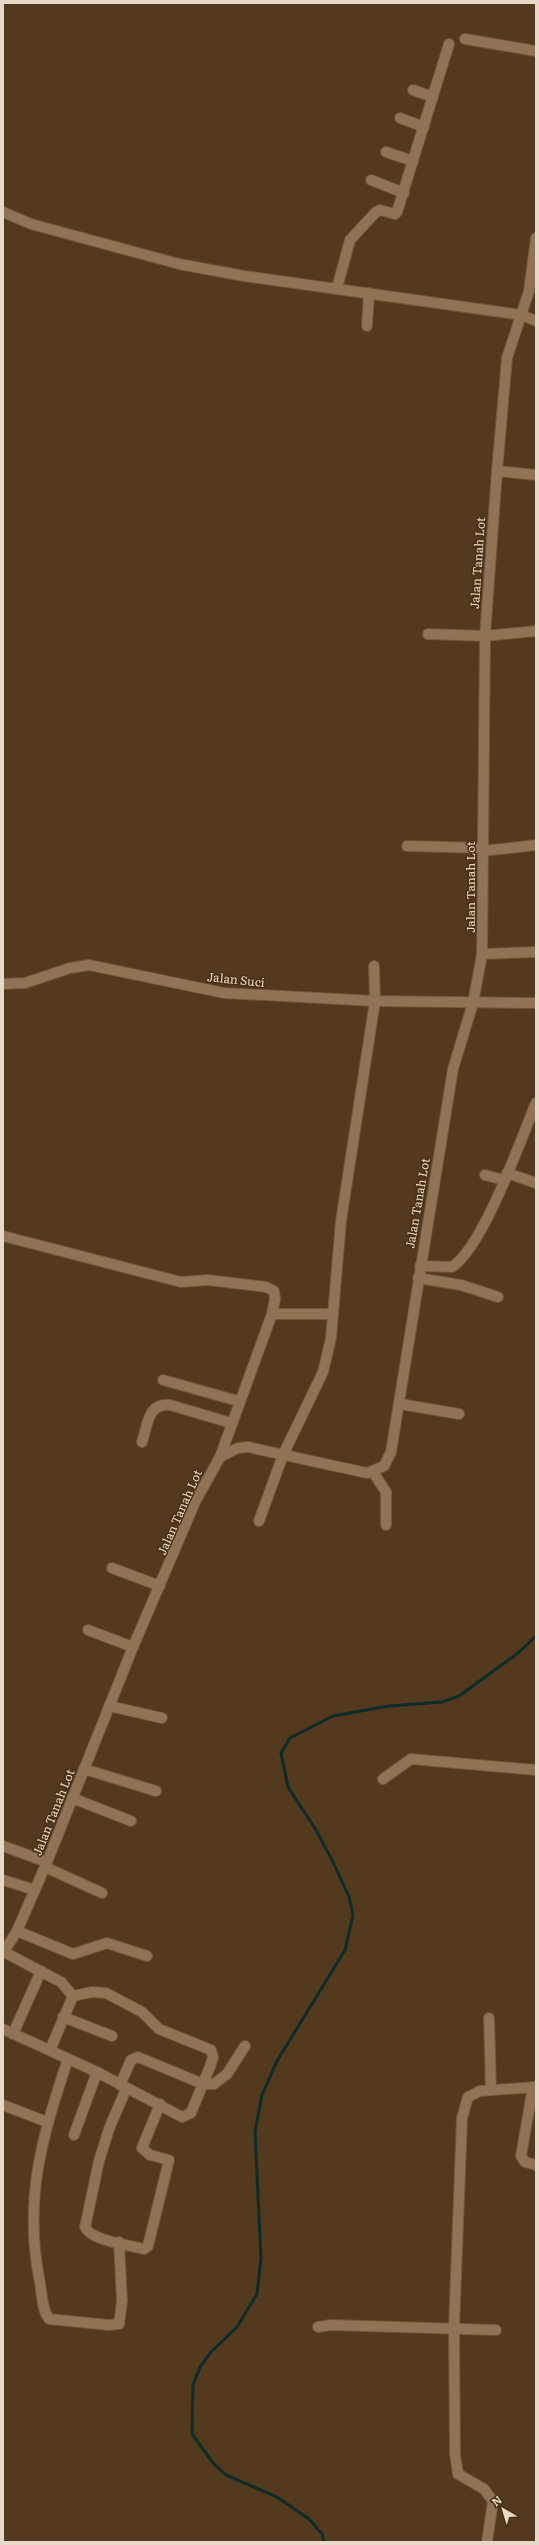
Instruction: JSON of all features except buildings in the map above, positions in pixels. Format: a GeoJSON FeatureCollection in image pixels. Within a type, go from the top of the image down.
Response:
{"type":"FeatureCollection","features":[{"type":"Feature","properties":{"kind":"street"},"geometry":{"type":"LineString","coordinates":[[465,39],[536,51]]}},
{"type":"Feature","properties":{"kind":"street"},"geometry":{"type":"LineString","coordinates":[[337,288],[352,237],[376,212],[380,210],[396,213],[404,193],[449,44]]}},
{"type":"Feature","properties":{"kind":"street"},"geometry":{"type":"LineString","coordinates":[[413,90],[433,97]]}},
{"type":"Feature","properties":{"kind":"street"},"geometry":{"type":"LineString","coordinates":[[400,118],[424,127]]}},
{"type":"Feature","properties":{"kind":"street"},"geometry":{"type":"LineString","coordinates":[[386,152],[413,161]]}},
{"type":"Feature","properties":{"kind":"street"},"geometry":{"type":"LineString","coordinates":[[371,180],[404,193]]}},
{"type":"Feature","properties":{"kind":"street"},"geometry":{"type":"LineString","coordinates":[[3,212],[31,224],[179,264],[244,276],[522,315],[536,320]]}},
{"type":"Feature","properties":{"kind":"street","name":"Jalan Tanah Lot"},"geometry":{"type":"LineString","coordinates":[[373,1472],[384,1466],[390,1458],[400,1404],[418,1278],[453,1070],[473,1002],[482,954],[485,636],[497,471],[507,358],[529,291],[536,238]]}},
{"type":"Feature","properties":{"kind":"street"},"geometry":{"type":"LineString","coordinates":[[367,326],[369,293]]}},
{"type":"Feature","properties":{"kind":"street"},"geometry":{"type":"LineString","coordinates":[[497,471],[536,475]]}},
{"type":"Feature","properties":{"kind":"street"},"geometry":{"type":"LineString","coordinates":[[428,634],[485,636],[536,631]]}},
{"type":"Feature","properties":{"kind":"street"},"geometry":{"type":"LineString","coordinates":[[407,846],[483,849],[536,845]]}},
{"type":"Feature","properties":{"kind":"street"},"geometry":{"type":"LineString","coordinates":[[482,954],[536,952]]}},
{"type":"Feature","properties":{"kind":"street","name":"Jalan Suci"},"geometry":{"type":"LineString","coordinates":[[3,984],[25,983],[70,968],[89,965],[224,993],[375,1001],[536,1002]]}},
{"type":"Feature","properties":{"kind":"street"},"geometry":{"type":"LineString","coordinates":[[260,1521],[283,1455],[323,1372],[331,1338],[341,1221],[375,1001],[374,966]]}},
{"type":"Feature","properties":{"kind":"street"},"geometry":{"type":"LineString","coordinates":[[420,1266],[446,1268],[456,1265],[486,1221],[506,1177],[536,1103]]}},
{"type":"Feature","properties":{"kind":"street"},"geometry":{"type":"LineString","coordinates":[[485,1175],[506,1177],[536,1183]]}},
{"type":"Feature","properties":{"kind":"street","name":"Jalan Tanah Lot"},"geometry":{"type":"LineString","coordinates":[[3,1236],[181,1282],[208,1280],[271,1288],[275,1294],[272,1314],[238,1401],[220,1457],[196,1500],[134,1647],[35,1890],[17,1931],[3,1953]]}},
{"type":"Feature","properties":{"kind":"street"},"geometry":{"type":"LineString","coordinates":[[418,1278],[461,1285],[498,1297]]}},
{"type":"Feature","properties":{"kind":"street"},"geometry":{"type":"LineString","coordinates":[[272,1314],[332,1314]]}},
{"type":"Feature","properties":{"kind":"street"},"geometry":{"type":"LineString","coordinates":[[163,1380],[238,1401]]}},
{"type":"Feature","properties":{"kind":"street"},"geometry":{"type":"LineString","coordinates":[[142,1442],[153,1409],[159,1404],[170,1405],[231,1423]]}},
{"type":"Feature","properties":{"kind":"street"},"geometry":{"type":"LineString","coordinates":[[400,1404],[459,1414]]}},
{"type":"Feature","properties":{"kind":"street"},"geometry":{"type":"LineString","coordinates":[[220,1457],[227,1452],[243,1447],[364,1473],[373,1472],[386,1492],[386,1525]]}},
{"type":"Feature","properties":{"kind":"street"},"geometry":{"type":"LineString","coordinates":[[112,1568],[160,1586]]}},
{"type":"Feature","properties":{"kind":"street"},"geometry":{"type":"LineString","coordinates":[[88,1630],[134,1647]]}},
{"type":"Feature","properties":{"kind":"street"},"geometry":{"type":"LineString","coordinates":[[110,1706],[162,1718]]}},
{"type":"Feature","properties":{"kind":"street"},"geometry":{"type":"LineString","coordinates":[[383,1779],[411,1759],[536,1770]]}},
{"type":"Feature","properties":{"kind":"street"},"geometry":{"type":"LineString","coordinates":[[84,1769],[156,1791]]}},
{"type":"Feature","properties":{"kind":"street"},"geometry":{"type":"LineString","coordinates":[[72,1798],[131,1821]]}},
{"type":"Feature","properties":{"kind":"street"},"geometry":{"type":"LineString","coordinates":[[3,1846],[46,1864],[102,1893]]}},
{"type":"Feature","properties":{"kind":"street"},"geometry":{"type":"LineString","coordinates":[[3,1880],[35,1890]]}},
{"type":"Feature","properties":{"kind":"street"},"geometry":{"type":"LineString","coordinates":[[17,1931],[73,1954],[107,1943],[147,1956]]}},
{"type":"Feature","properties":{"kind":"street"},"geometry":{"type":"LineString","coordinates":[[3,1953],[61,1982],[73,1996]]}},
{"type":"Feature","properties":{"kind":"street"},"geometry":{"type":"LineString","coordinates":[[13,2034],[41,1971]]}},
{"type":"Feature","properties":{"kind":"street"},"geometry":{"type":"LineString","coordinates":[[3,2029],[96,2072],[184,2117],[191,2113],[213,2057],[211,2050],[159,2029],[142,2012],[106,1993],[92,1992],[73,1996]]}},
{"type":"Feature","properties":{"kind":"street"},"geometry":{"type":"LineString","coordinates":[[50,2050],[63,2016],[73,1996]]}},
{"type":"Feature","properties":{"kind":"street"},"geometry":{"type":"LineString","coordinates":[[63,2016],[112,2036]]}},
{"type":"Feature","properties":{"kind":"street"},"geometry":{"type":"LineString","coordinates":[[489,2018],[491,2090]]}},
{"type":"Feature","properties":{"kind":"street"},"geometry":{"type":"LineString","coordinates":[[160,2104],[142,2148],[150,2155],[169,2160],[148,2246],[144,2249],[101,2239],[88,2232],[85,2226],[99,2161],[131,2060],[138,2057],[203,2084],[214,2084],[221,2080],[244,2046]]}},
{"type":"Feature","properties":{"kind":"street"},"geometry":{"type":"LineString","coordinates":[[68,2059],[47,2122],[41,2149],[32,2224],[35,2258],[48,2318],[103,2324],[119,2324],[122,2301],[119,2242]]}},
{"type":"Feature","properties":{"kind":"street"},"geometry":{"type":"LineString","coordinates":[[74,2135],[96,2072]]}},
{"type":"Feature","properties":{"kind":"street"},"geometry":{"type":"LineString","coordinates":[[487,2542],[493,2501],[484,2489],[461,2477],[456,2469],[454,2328],[462,2118],[468,2098],[480,2091],[534,2087],[521,2156],[525,2162],[536,2165]]}},
{"type":"Feature","properties":{"kind":"street"},"geometry":{"type":"LineString","coordinates":[[3,2105],[47,2122]]}},
{"type":"Feature","properties":{"kind":"street"},"geometry":{"type":"LineString","coordinates":[[318,2327],[331,2325],[496,2330]]}},
{"type":"Feature","properties":{"kind":"waterway"},"geometry":{"type":"LineString","coordinates":[[324,2542],[322,2534],[309,2519],[277,2497],[226,2475],[213,2463],[192,2434],[193,2385],[200,2367],[211,2352],[237,2327],[257,2294],[261,2258],[255,2132],[262,2095],[277,2061],[345,1950],[353,1915],[349,1897],[333,1862],[316,1830],[288,1787],[281,1753],[290,1738],[333,1716],[389,1706],[442,1702],[459,1696],[518,1653],[536,1636]]}}]}
